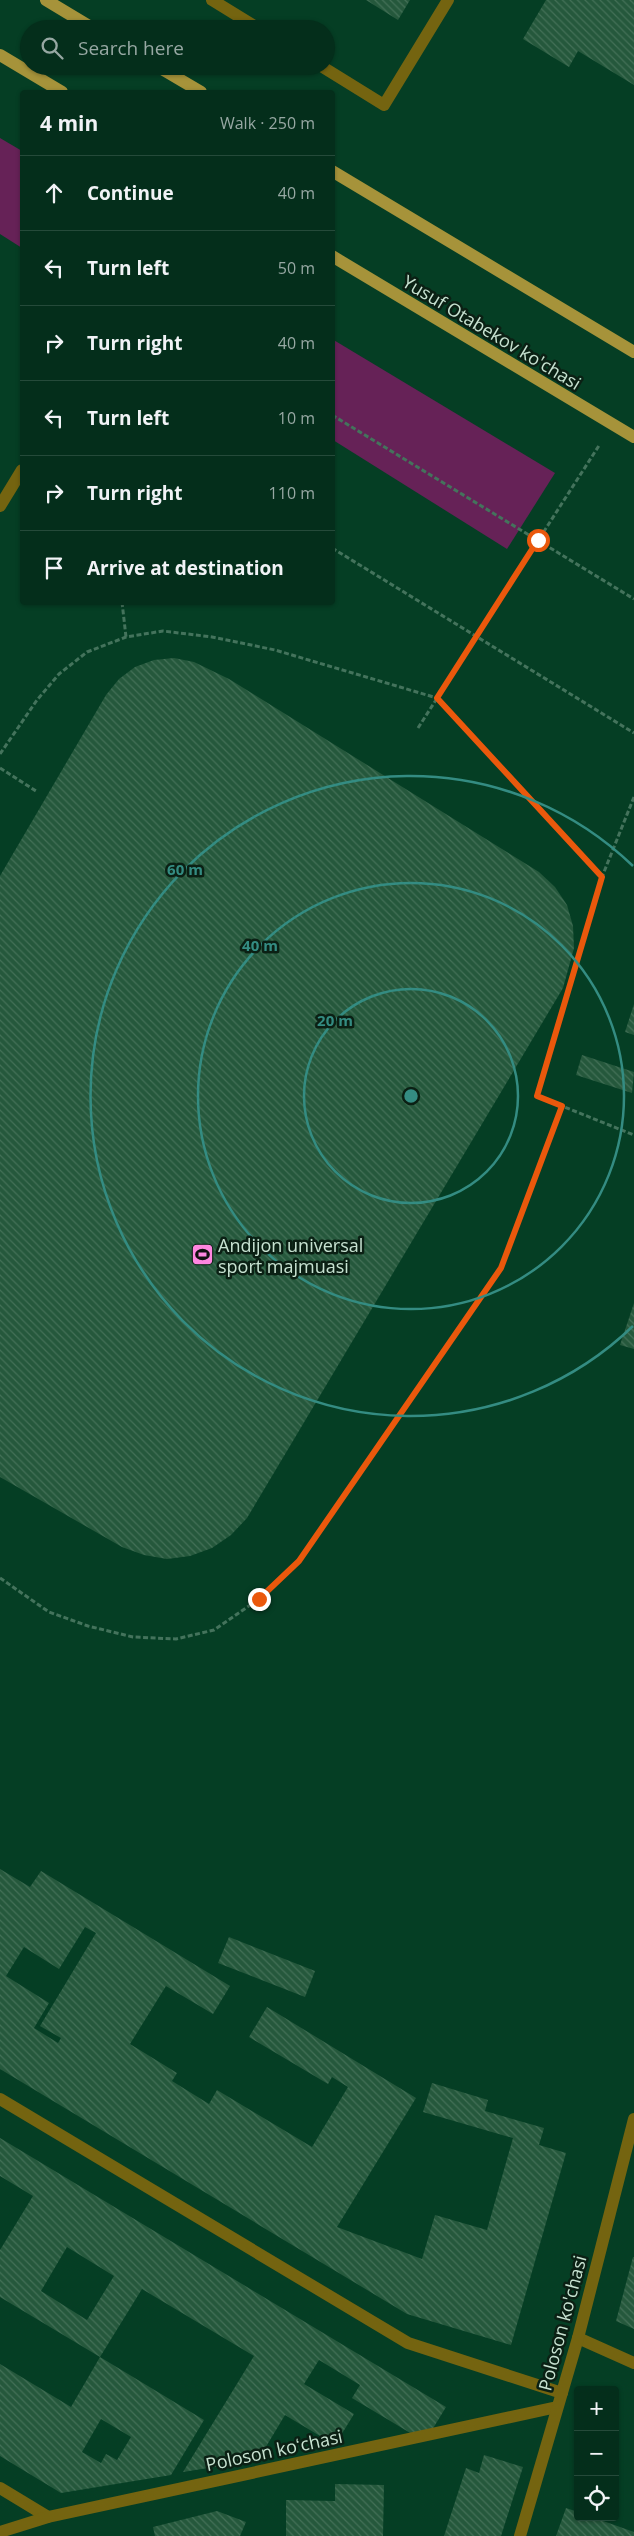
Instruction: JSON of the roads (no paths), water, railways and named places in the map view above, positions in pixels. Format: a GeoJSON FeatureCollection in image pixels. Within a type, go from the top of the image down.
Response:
{"type":"FeatureCollection","features":[{"type":"Feature","properties":{"kind":"main road"},"geometry":{"type":"LineString","coordinates":[[46,0],[79,20]]}},
{"type":"Feature","properties":{"kind":"main road"},"geometry":{"type":"LineString","coordinates":[[0,55],[20,67]]}},
{"type":"Feature","properties":{"kind":"main road"},"geometry":{"type":"LineString","coordinates":[[34,75],[59,90]]}},
{"type":"Feature","properties":{"kind":"main road"},"geometry":{"type":"LineString","coordinates":[[172,75],[198,90]]}},
{"type":"Feature","properties":{"kind":"main road"},"geometry":{"type":"LineString","coordinates":[[335,173],[634,352]]}},
{"type":"Feature","properties":{"kind":"main road","name":"Yusuf Otabekov ko'chasi"},"geometry":{"type":"LineString","coordinates":[[335,258],[634,438]]}},
{"type":"Feature","properties":{"kind":"street"},"geometry":{"type":"LineString","coordinates":[[212,0],[244,20]]}},
{"type":"Feature","properties":{"kind":"street"},"geometry":{"type":"LineString","coordinates":[[335,75],[384,105],[448,0]]}},
{"type":"Feature","properties":{"kind":"street"},"geometry":{"type":"LineString","coordinates":[[0,506],[20,473]]}},
{"type":"Feature","properties":{"kind":"street"},"geometry":{"type":"LineString","coordinates":[[0,2100],[408,2343],[562,2393]]}},
{"type":"Feature","properties":{"kind":"street","name":"Poloson ko'chasi"},"geometry":{"type":"LineString","coordinates":[[520,2536],[578,2338],[634,2119]]}},
{"type":"Feature","properties":{"kind":"street"},"geometry":{"type":"LineString","coordinates":[[578,2338],[634,2363]]}},
{"type":"Feature","properties":{"kind":"street","name":"Poloson koʻchasi"},"geometry":{"type":"LineString","coordinates":[[0,2532],[48,2517],[557,2408]]}},
{"type":"Feature","properties":{"kind":"street"},"geometry":{"type":"LineString","coordinates":[[0,2488],[48,2517]]}},
{"type":"Feature","properties":{"kind":"place","name":"Andijon universal sport majmuasi"},"geometry":{"type":"Point","coordinates":[202,1255]}}]}
